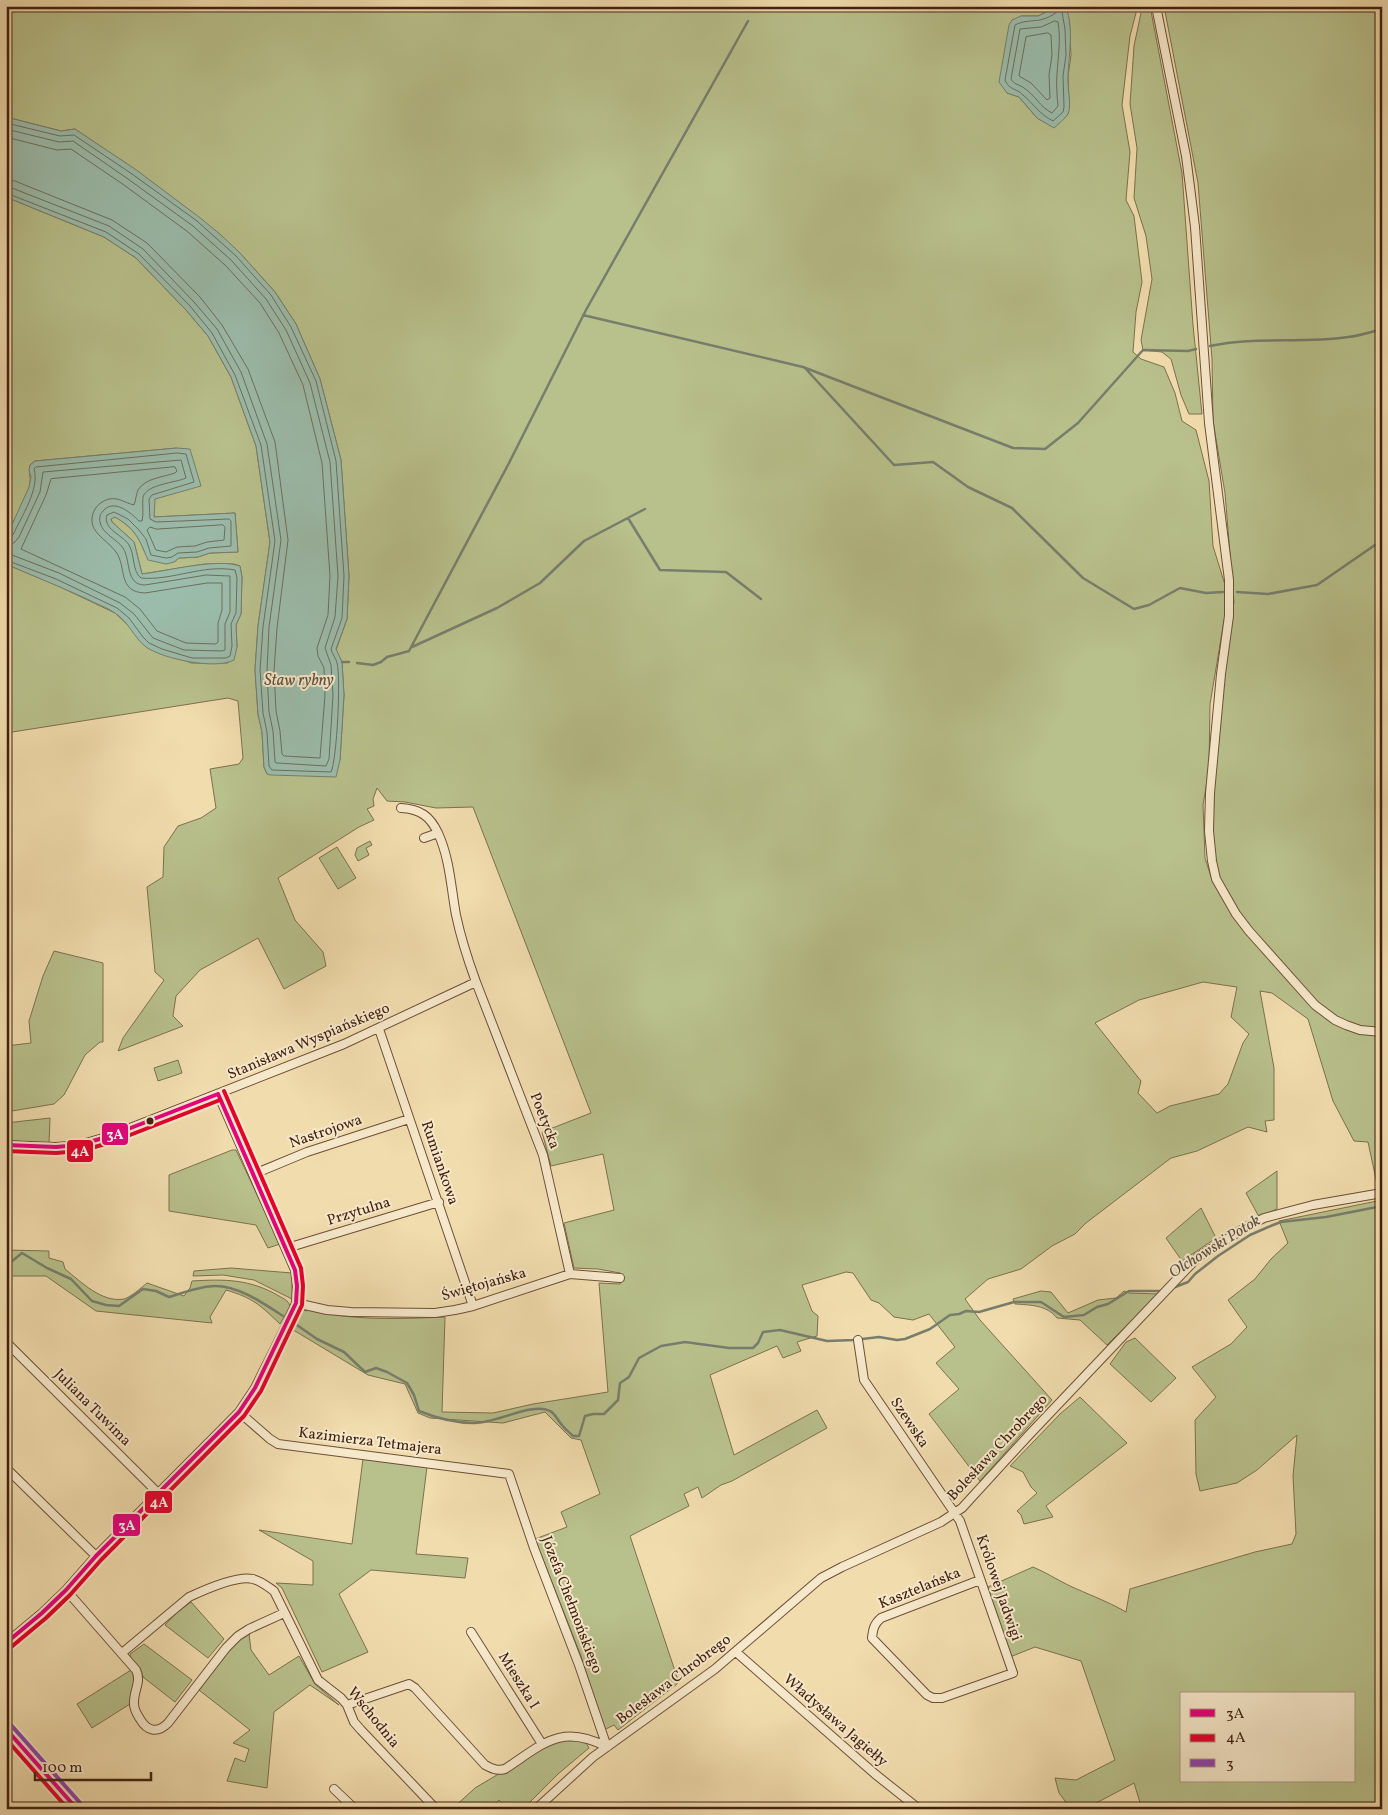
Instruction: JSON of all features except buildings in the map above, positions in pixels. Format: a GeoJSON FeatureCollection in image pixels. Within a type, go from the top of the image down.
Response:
{"type":"FeatureCollection","features":[{"type":"Feature","properties":{"kind":"main road"},"geometry":{"type":"LineString","coordinates":[[6,1729],[77,1809]]}},
{"type":"Feature","properties":{"kind":"street"},"geometry":{"type":"LineString","coordinates":[[1156,6],[1186,156],[1190,187],[1195,227],[1210,441],[1229,580],[1229,616],[1221,674],[1210,793],[1209,831],[1212,861],[1216,879],[1236,914],[1315,1005],[1324,1013],[1346,1025],[1360,1030],[1382,1032]]}},
{"type":"Feature","properties":{"kind":"street"},"geometry":{"type":"LineString","coordinates":[[401,808],[418,810],[425,814],[434,824],[438,833],[447,856],[461,937],[476,982]]}},
{"type":"Feature","properties":{"kind":"street"},"geometry":{"type":"LineString","coordinates":[[424,838],[438,833]]}},
{"type":"Feature","properties":{"kind":"street","name":"Stanisława Wyspiańskiego"},"geometry":{"type":"LineString","coordinates":[[6,1643],[66,1590],[96,1556],[239,1412],[254,1388],[296,1303],[297,1286],[295,1270],[287,1248],[218,1094],[379,1029],[476,982]]}},
{"type":"Feature","properties":{"kind":"street","name":"Poetycka"},"geometry":{"type":"LineString","coordinates":[[476,982],[544,1155],[570,1274]]}},
{"type":"Feature","properties":{"kind":"street","name":"Rumiankowa"},"geometry":{"type":"LineString","coordinates":[[379,1029],[473,1306]]}},
{"type":"Feature","properties":{"kind":"street"},"geometry":{"type":"LineString","coordinates":[[6,1145],[56,1147],[79,1145],[110,1136],[218,1094]]}},
{"type":"Feature","properties":{"kind":"street","name":"Nastrojowa"},"geometry":{"type":"LineString","coordinates":[[254,1174],[307,1152],[409,1119]]}},
{"type":"Feature","properties":{"kind":"street","name":"Bolesława Chrobrego"},"geometry":{"type":"LineString","coordinates":[[536,1809],[593,1756],[671,1702],[736,1652],[821,1578],[935,1525],[955,1513],[975,1496],[1022,1443],[1198,1257],[1264,1218],[1313,1205],[1382,1193]]}},
{"type":"Feature","properties":{"kind":"street","name":"Przytulna"},"geometry":{"type":"LineString","coordinates":[[287,1248],[439,1202]]}},
{"type":"Feature","properties":{"kind":"street","name":"Świętojańska"},"geometry":{"type":"LineString","coordinates":[[296,1303],[327,1310],[351,1312],[435,1313],[473,1306],[570,1274],[620,1278]]}},
{"type":"Feature","properties":{"kind":"street","name":"Szewska"},"geometry":{"type":"LineString","coordinates":[[858,1340],[864,1380],[955,1513]]}},
{"type":"Feature","properties":{"kind":"street","name":"Juliana Tuwima"},"geometry":{"type":"LineString","coordinates":[[6,1342],[159,1494]]}},
{"type":"Feature","properties":{"kind":"street","name":"Kazimierza Tetmajera"},"geometry":{"type":"LineString","coordinates":[[239,1412],[278,1444],[509,1474]]}},
{"type":"Feature","properties":{"kind":"street"},"geometry":{"type":"LineString","coordinates":[[6,1468],[96,1556]]}},
{"type":"Feature","properties":{"kind":"street","name":"Józefa Chełmońskiego"},"geometry":{"type":"LineString","coordinates":[[509,1474],[534,1548],[579,1665],[607,1746]]}},
{"type":"Feature","properties":{"kind":"street","name":"Królowej Jadwigi"},"geometry":{"type":"LineString","coordinates":[[955,1513],[963,1528],[1013,1673]]}},
{"type":"Feature","properties":{"kind":"street","name":"Wschodnia"},"geometry":{"type":"LineString","coordinates":[[122,1653],[189,1597],[240,1579],[262,1582],[274,1591],[318,1680],[347,1705],[354,1722],[436,1809]]}},
{"type":"Feature","properties":{"kind":"street","name":"Kasztelańska"},"geometry":{"type":"LineString","coordinates":[[980,1580],[881,1618],[876,1622],[872,1638],[927,1695],[933,1698],[942,1698],[1013,1673]]}},
{"type":"Feature","properties":{"kind":"street"},"geometry":{"type":"LineString","coordinates":[[66,1590],[122,1653],[139,1676],[134,1708],[145,1727],[152,1731],[159,1730],[168,1723],[226,1648],[238,1636],[249,1628],[284,1613]]}},
{"type":"Feature","properties":{"kind":"street","name":"Mieszka I"},"geometry":{"type":"LineString","coordinates":[[471,1632],[542,1744]]}},
{"type":"Feature","properties":{"kind":"street","name":"Władysława Jagiełły"},"geometry":{"type":"LineString","coordinates":[[736,1652],[868,1768],[919,1809]]}},
{"type":"Feature","properties":{"kind":"street"},"geometry":{"type":"LineString","coordinates":[[347,1705],[409,1684],[415,1688],[485,1765],[493,1770],[505,1769],[542,1744],[558,1736],[578,1736],[592,1739],[607,1746]]}},
{"type":"Feature","properties":{"kind":"street"},"geometry":{"type":"LineString","coordinates":[[334,1789],[355,1809]]}},
{"type":"Feature","properties":{"kind":"green space"},"geometry":{"type":"Polygon","coordinates":[[[6,6],[1059,6],[1038,16],[1021,16],[1007,93],[1019,97],[1037,118],[1054,127],[1068,114],[1069,107],[1068,76],[1071,55],[1069,20],[1066,7],[1064,6],[1150,6],[1182,173],[1193,325],[1202,414],[1189,414],[1181,395],[1171,359],[1162,352],[1143,350],[1141,340],[1152,279],[1146,236],[1134,198],[1137,148],[1130,104],[1134,46],[1141,13],[1137,9],[1130,36],[1122,105],[1130,152],[1126,200],[1134,216],[1142,282],[1136,312],[1133,352],[1141,359],[1164,367],[1175,393],[1182,421],[1196,430],[1209,481],[1213,546],[1225,585],[1227,603],[1210,704],[1209,769],[1203,805],[1205,858],[1213,883],[1215,876],[1209,811],[1219,690],[1234,602],[1225,493],[1213,421],[1212,359],[1198,183],[1164,6],[1382,6],[1382,1187],[1378,1188],[1368,1142],[1354,1141],[1333,1101],[1308,1019],[1272,993],[1260,991],[1274,1068],[1274,1120],[1265,1121],[1267,1132],[1248,1127],[1197,1151],[1171,1158],[1086,1223],[1075,1234],[1052,1246],[1021,1269],[988,1279],[965,1299],[980,1320],[1052,1400],[980,1481],[929,1414],[959,1389],[936,1363],[955,1347],[929,1314],[913,1320],[894,1317],[879,1303],[871,1300],[853,1273],[846,1272],[802,1285],[812,1311],[818,1316],[817,1336],[797,1342],[801,1351],[783,1358],[777,1346],[710,1375],[734,1455],[817,1410],[827,1428],[732,1481],[721,1485],[702,1498],[698,1487],[684,1494],[689,1506],[630,1536],[678,1680],[677,1684],[618,1730],[614,1725],[604,1730],[581,1656],[535,1539],[567,1527],[561,1512],[600,1494],[581,1440],[571,1438],[545,1412],[503,1423],[430,1418],[418,1413],[405,1384],[368,1375],[290,1328],[302,1310],[307,1311],[307,1309],[340,1316],[393,1319],[445,1317],[442,1412],[493,1413],[533,1404],[608,1392],[599,1283],[620,1284],[620,1273],[598,1269],[574,1268],[564,1223],[614,1210],[603,1154],[551,1166],[542,1132],[591,1113],[473,807],[436,808],[405,802],[387,801],[377,788],[373,799],[374,806],[367,809],[374,820],[359,827],[278,878],[295,920],[323,952],[326,966],[284,989],[258,938],[200,970],[176,996],[173,1016],[183,1026],[118,1051],[123,1038],[164,980],[155,972],[147,887],[163,877],[164,847],[178,826],[201,818],[216,808],[210,769],[239,764],[243,758],[238,701],[228,698],[6,733],[6,564],[115,613],[133,630],[139,640],[191,663],[228,663],[237,647],[236,625],[241,614],[242,577],[240,566],[234,564],[205,564],[142,574],[134,542],[112,522],[111,518],[115,517],[129,527],[136,535],[144,551],[174,562],[179,558],[198,557],[210,553],[238,552],[235,513],[154,517],[154,499],[177,448],[35,461],[30,465],[29,488],[6,538],[6,197],[104,237],[136,258],[208,336],[231,377],[256,446],[270,542],[258,626],[255,670],[264,767],[267,774],[298,775],[340,760],[344,695],[342,662],[336,650],[347,619],[349,576],[341,460],[320,379],[296,324],[275,292],[239,252],[165,192],[75,129],[61,131],[6,117],[6,6]],[[1203,982],[1139,1000],[1095,1023],[1141,1081],[1138,1093],[1157,1113],[1170,1106],[1219,1094],[1228,1084],[1243,1043],[1249,1034],[1231,1017],[1237,987],[1203,982]]]}},
{"type":"Feature","properties":{"kind":"green space"},"geometry":{"type":"Polygon","coordinates":[[[370,841],[372,845],[366,848],[369,855],[358,861],[355,855],[357,848],[370,841]]]}},
{"type":"Feature","properties":{"kind":"green space"},"geometry":{"type":"Polygon","coordinates":[[[337,847],[356,878],[338,889],[319,858],[337,847]]]}},
{"type":"Feature","properties":{"kind":"green space"},"geometry":{"type":"Polygon","coordinates":[[[54,951],[103,963],[103,1042],[100,1042],[85,1055],[64,1095],[54,1104],[6,1112],[6,1046],[31,1043],[29,1021],[43,976],[54,951]]]}},
{"type":"Feature","properties":{"kind":"green space"},"geometry":{"type":"Polygon","coordinates":[[[178,1060],[182,1073],[158,1081],[154,1068],[178,1060]]]}},
{"type":"Feature","properties":{"kind":"green space"},"geometry":{"type":"Polygon","coordinates":[[[50,1118],[49,1144],[6,1140],[6,1123],[50,1118]]]}},
{"type":"Feature","properties":{"kind":"green space"},"geometry":{"type":"Polygon","coordinates":[[[236,1150],[280,1244],[268,1248],[256,1225],[169,1211],[169,1175],[236,1150]]]}},
{"type":"Feature","properties":{"kind":"green space"},"geometry":{"type":"Polygon","coordinates":[[[1277,1171],[1277,1209],[1260,1216],[1246,1193],[1277,1171]]]}},
{"type":"Feature","properties":{"kind":"green space"},"geometry":{"type":"Polygon","coordinates":[[[1382,1200],[1382,1809],[1142,1809],[1134,1783],[1085,1809],[1071,1809],[1059,1793],[1055,1778],[1076,1780],[1115,1760],[1081,1661],[1035,1647],[1010,1657],[988,1587],[1033,1567],[1126,1612],[1130,1589],[1255,1552],[1292,1544],[1296,1534],[1293,1476],[1297,1435],[1257,1470],[1237,1483],[1200,1491],[1196,1474],[1195,1420],[1216,1397],[1192,1367],[1231,1344],[1247,1327],[1228,1300],[1255,1279],[1271,1259],[1288,1243],[1279,1221],[1382,1200]]]}},
{"type":"Feature","properties":{"kind":"green space"},"geometry":{"type":"Polygon","coordinates":[[[1201,1208],[1216,1238],[1182,1261],[1166,1238],[1201,1208]]]}},
{"type":"Feature","properties":{"kind":"green space"},"geometry":{"type":"Polygon","coordinates":[[[6,1250],[49,1251],[49,1258],[63,1262],[65,1269],[78,1280],[100,1295],[108,1298],[124,1299],[147,1283],[184,1296],[190,1288],[192,1281],[226,1280],[247,1283],[268,1290],[286,1300],[290,1306],[280,1324],[256,1303],[226,1290],[210,1317],[212,1323],[96,1311],[46,1276],[11,1276],[6,1280],[6,1250]]]}},
{"type":"Feature","properties":{"kind":"green space"},"geometry":{"type":"Polygon","coordinates":[[[231,1268],[292,1273],[292,1299],[254,1280],[223,1275],[193,1276],[194,1271],[231,1268]]]}},
{"type":"Feature","properties":{"kind":"green space"},"geometry":{"type":"Polygon","coordinates":[[[1041,1291],[1051,1292],[1068,1313],[1098,1300],[1116,1298],[1124,1291],[1129,1293],[1158,1294],[1107,1345],[1080,1320],[1057,1318],[1043,1308],[1015,1304],[1013,1299],[1041,1291]]]}},
{"type":"Feature","properties":{"kind":"green space"},"geometry":{"type":"Polygon","coordinates":[[[1135,1338],[1176,1378],[1151,1402],[1110,1364],[1126,1342],[1135,1338]]]}},
{"type":"Feature","properties":{"kind":"green space"},"geometry":{"type":"Polygon","coordinates":[[[1080,1397],[1127,1443],[1046,1506],[1053,1517],[1024,1524],[1021,1515],[1017,1511],[1037,1493],[1031,1487],[1023,1472],[1010,1466],[1060,1414],[1080,1397]]]}},
{"type":"Feature","properties":{"kind":"green space"},"geometry":{"type":"Polygon","coordinates":[[[363,1459],[427,1467],[416,1554],[468,1558],[465,1578],[371,1570],[339,1594],[368,1652],[322,1672],[282,1588],[276,1583],[313,1585],[313,1561],[259,1530],[352,1544],[363,1459]]]}},
{"type":"Feature","properties":{"kind":"green space"},"geometry":{"type":"Polygon","coordinates":[[[191,1602],[224,1639],[208,1658],[165,1625],[176,1613],[191,1602]]]}},
{"type":"Feature","properties":{"kind":"green space"},"geometry":{"type":"Polygon","coordinates":[[[249,1634],[251,1650],[269,1675],[299,1656],[315,1684],[339,1705],[310,1685],[274,1712],[267,1788],[227,1781],[235,1758],[245,1762],[249,1749],[233,1743],[250,1730],[199,1690],[237,1641],[249,1634]]]}},
{"type":"Feature","properties":{"kind":"green space"},"geometry":{"type":"Polygon","coordinates":[[[144,1644],[192,1680],[175,1702],[143,1677],[140,1669],[131,1659],[130,1654],[144,1644]]]}},
{"type":"Feature","properties":{"kind":"green space"},"geometry":{"type":"Polygon","coordinates":[[[131,1670],[135,1675],[130,1704],[92,1728],[77,1704],[131,1670]]]}},
{"type":"Feature","properties":{"kind":"green space"},"geometry":{"type":"Polygon","coordinates":[[[554,1741],[585,1741],[589,1748],[558,1774],[523,1809],[507,1809],[499,1800],[494,1806],[496,1809],[452,1809],[475,1788],[554,1741]]]}},
{"type":"Feature","properties":{"kind":"water"},"geometry":{"type":"Polygon","coordinates":[[[1059,6],[1066,7],[1070,24],[1068,80],[1070,106],[1067,116],[1054,128],[1037,118],[1019,97],[1007,93],[999,82],[1009,25],[1012,20],[1021,16],[1038,16],[1059,6]]]}},
{"type":"Feature","properties":{"kind":"water","name":"Staw rybny"},"geometry":{"type":"Polygon","coordinates":[[[6,117],[61,131],[75,129],[135,169],[199,217],[239,252],[275,292],[296,324],[320,379],[341,460],[349,576],[347,619],[336,649],[342,662],[344,695],[340,760],[336,777],[271,775],[267,774],[264,767],[255,670],[258,626],[270,542],[256,446],[231,377],[208,336],[136,258],[104,237],[6,197],[6,117]]]}},
{"type":"Feature","properties":{"kind":"water","name":"Staw rybny"},"geometry":{"type":"Polygon","coordinates":[[[177,448],[190,449],[201,486],[155,499],[154,517],[235,513],[238,552],[210,553],[198,557],[179,558],[174,562],[166,564],[148,560],[132,530],[115,517],[111,519],[134,542],[142,574],[205,564],[218,563],[240,566],[242,577],[241,614],[236,625],[237,647],[234,660],[226,663],[190,662],[164,656],[146,647],[124,621],[112,611],[6,564],[6,538],[29,487],[31,477],[30,465],[35,461],[177,448]]]}},
{"type":"Feature","properties":{"kind":"waterway"},"geometry":{"type":"LineString","coordinates":[[357,663],[373,665],[387,657],[409,651],[509,463],[586,310],[748,21]]}},
{"type":"Feature","properties":{"kind":"waterway"},"geometry":{"type":"LineString","coordinates":[[583,315],[803,367],[1013,448],[1045,449],[1078,423],[1143,350],[1188,351],[1196,349]]}},
{"type":"Feature","properties":{"kind":"waterway"},"geometry":{"type":"LineString","coordinates":[[1210,346],[1244,341],[1331,339],[1356,336],[1382,329]]}},
{"type":"Feature","properties":{"kind":"waterway"},"geometry":{"type":"LineString","coordinates":[[805,368],[894,465],[933,462],[968,487],[1012,508],[1083,578],[1134,609],[1149,605],[1180,588],[1206,593],[1223,592]]}},
{"type":"Feature","properties":{"kind":"waterway"},"geometry":{"type":"LineString","coordinates":[[412,647],[497,608],[540,583],[584,541],[645,509]]}},
{"type":"Feature","properties":{"kind":"waterway"},"geometry":{"type":"LineString","coordinates":[[628,518],[660,570],[726,572],[761,599]]}},
{"type":"Feature","properties":{"kind":"waterway"},"geometry":{"type":"LineString","coordinates":[[1237,592],[1268,594],[1317,585],[1375,545],[1382,545]]}},
{"type":"Feature","properties":{"kind":"waterway"},"geometry":{"type":"LineString","coordinates":[[342,662],[349,662]]}},
{"type":"Feature","properties":{"kind":"waterway","name":"Olchowski Potok"},"geometry":{"type":"LineString","coordinates":[[1170,1289],[1188,1282],[1218,1256],[1250,1235],[1273,1225],[1281,1222],[1326,1217],[1382,1206]]}},
{"type":"Feature","properties":{"kind":"waterway"},"geometry":{"type":"LineString","coordinates":[[6,1263],[11,1262],[22,1253],[47,1268],[71,1279],[92,1301],[106,1305],[119,1306],[143,1289],[156,1291],[169,1297],[198,1288],[215,1286],[242,1292],[283,1316]]}},
{"type":"Feature","properties":{"kind":"waterway","name":"Olchowski Potok"},"geometry":{"type":"LineString","coordinates":[[294,1323],[317,1339],[344,1352],[365,1372],[376,1368],[407,1383],[414,1395],[419,1411],[447,1420],[475,1423],[524,1411],[543,1409],[553,1413],[573,1436],[579,1436],[585,1416],[604,1414],[618,1400],[620,1383],[629,1377],[639,1358],[661,1346],[685,1342],[729,1348],[753,1348],[758,1343],[763,1332],[780,1330],[827,1341],[879,1337],[897,1340],[905,1339],[930,1329],[950,1315],[966,1311],[979,1312],[1014,1302],[1041,1302],[1064,1317],[1084,1315],[1097,1307],[1108,1304],[1129,1291],[1162,1291]]}},
{"type":"Feature","properties":{"kind":"transit line","name":"4A"},"geometry":{"type":"LineString","coordinates":[[10,1648],[70,1595],[101,1560],[244,1416],[261,1391],[302,1305],[303,1286],[301,1268],[224,1091]]}},
{"type":"Feature","properties":{"kind":"transit line","name":"3A"},"geometry":{"type":"LineString","coordinates":[[6,1145],[56,1147],[79,1145],[110,1136],[218,1094]]}},
{"type":"Feature","properties":{"kind":"transit line","name":"3A"},"geometry":{"type":"LineString","coordinates":[[6,1643],[66,1590],[96,1556],[239,1412],[255,1388],[296,1303],[297,1286],[295,1270],[218,1094]]}},
{"type":"Feature","properties":{"kind":"transit line","name":"4A"},"geometry":{"type":"LineString","coordinates":[[6,1151],[56,1153],[81,1151],[112,1142],[220,1100]]}},
{"type":"Feature","properties":{"kind":"transit line","name":"3"},"geometry":{"type":"LineString","coordinates":[[11,1725],[82,1805]]}},
{"type":"Feature","properties":{"kind":"transit line","name":"3A"},"geometry":{"type":"LineString","coordinates":[[6,1729],[77,1809]]}},
{"type":"Feature","properties":{"kind":"transit line","name":"4A"},"geometry":{"type":"LineString","coordinates":[[6,1739],[68,1809]]}}]}
